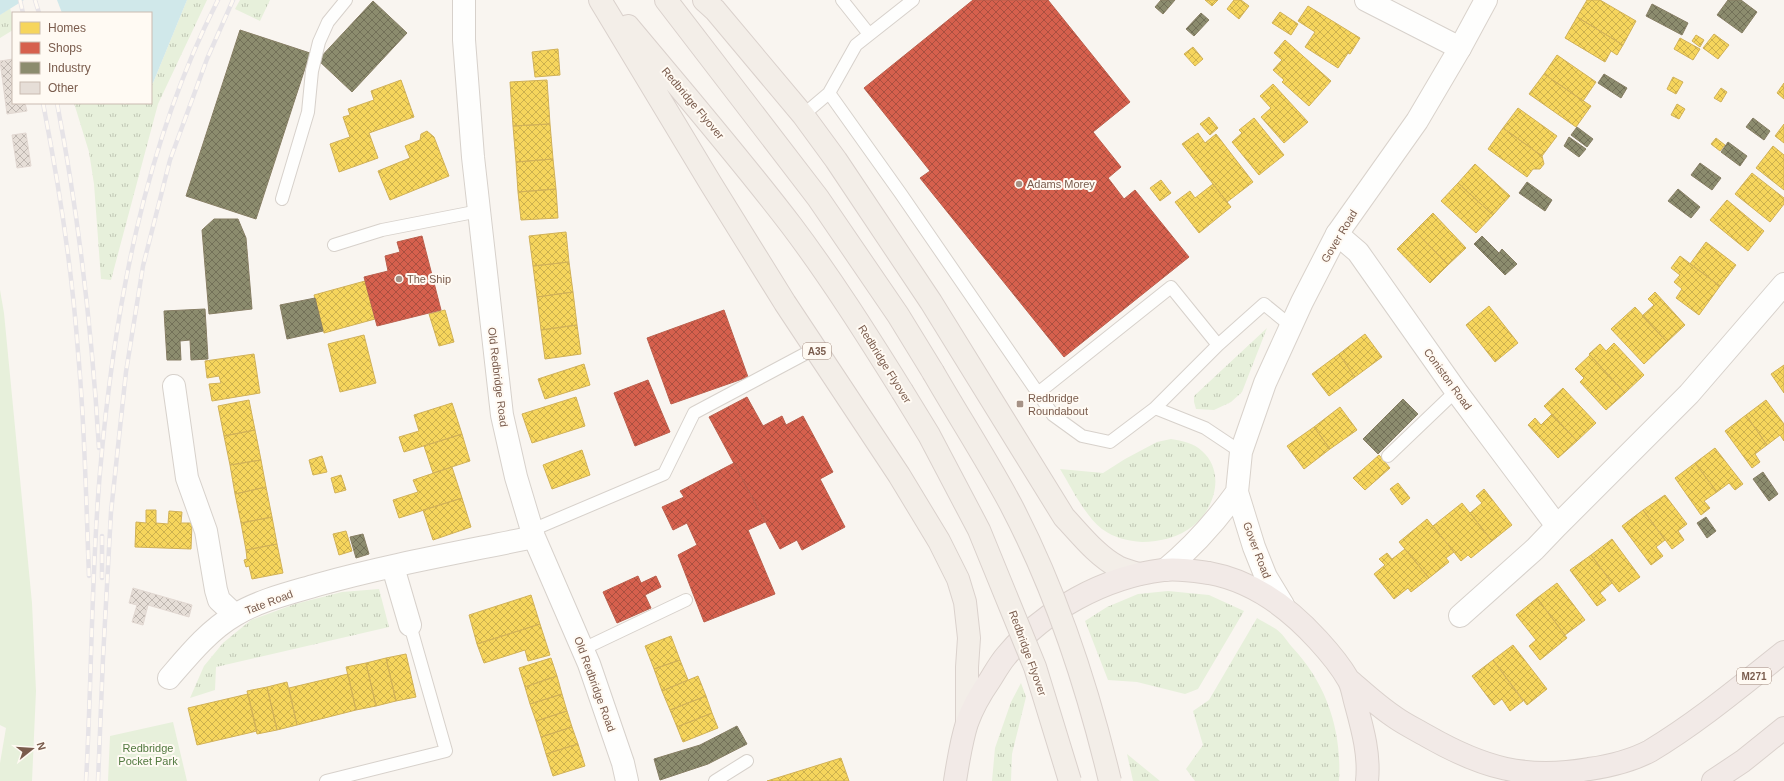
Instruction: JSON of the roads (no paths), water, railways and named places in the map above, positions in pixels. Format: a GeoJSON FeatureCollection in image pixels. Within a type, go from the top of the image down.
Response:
{"type":"FeatureCollection","features":[{"type":"Feature","properties":{"kind":"highway"},"geometry":{"type":"LineString","coordinates":[[955,781],[958,757],[967,722],[984,690],[1006,656],[1028,634],[1050,616],[1080,596],[1139,574],[1165,570],[1188,570],[1210,573],[1235,580],[1258,590],[1282,605],[1312,632],[1349,680],[1362,726],[1366,747],[1367,781]]}},
{"type":"Feature","properties":{"kind":"highway","name":"M271"},"geometry":{"type":"LineString","coordinates":[[1349,680],[1396,718],[1442,745],[1482,763],[1525,773],[1568,773],[1610,766],[1649,751],[1724,700],[1784,652]]}},
{"type":"Feature","properties":{"kind":"highway"},"geometry":{"type":"LineString","coordinates":[[1713,781],[1743,761],[1784,728]]}},
{"type":"Feature","properties":{"kind":"main road","name":"A35"},"geometry":{"type":"LineString","coordinates":[[600,0],[710,184],[899,475],[939,541],[958,579],[965,602],[969,638],[967,667],[967,722]]}},
{"type":"Feature","properties":{"kind":"main road","name":"Redbridge Flyover"},"geometry":{"type":"LineString","coordinates":[[607,0],[721,137],[791,226],[863,328],[929,435],[979,530],[1036,668],[1070,781]]}},
{"type":"Feature","properties":{"kind":"main road"},"geometry":{"type":"LineString","coordinates":[[666,0],[818,198],[898,315],[1011,506],[1046,580],[1074,656],[1110,781]]}},
{"type":"Feature","properties":{"kind":"main road"},"geometry":{"type":"LineString","coordinates":[[704,0],[715,10],[803,114],[836,160],[931,302],[1064,517],[1086,541],[1106,559],[1118,567],[1139,574]]}},
{"type":"Feature","properties":{"kind":"street","name":"Old Redbridge Road"},"geometry":{"type":"LineString","coordinates":[[464,0],[464,40],[473,157],[502,415],[516,477],[533,534],[583,649],[623,763],[627,781]]}},
{"type":"Feature","properties":{"kind":"street"},"geometry":{"type":"LineString","coordinates":[[1366,0],[1460,48]]}},
{"type":"Feature","properties":{"kind":"street","name":"Gover Road"},"geometry":{"type":"LineString","coordinates":[[1282,605],[1266,577],[1254,548],[1237,492],[1241,452],[1266,383],[1291,326],[1337,234],[1417,121],[1486,0]]}},
{"type":"Feature","properties":{"kind":"street","name":"Coniston Road"},"geometry":{"type":"LineString","coordinates":[[1337,234],[1358,252],[1456,391],[1557,526]]}},
{"type":"Feature","properties":{"kind":"street"},"geometry":{"type":"LineString","coordinates":[[1460,616],[1535,549],[1689,394],[1784,284]]}},
{"type":"Feature","properties":{"kind":"street"},"geometry":{"type":"LineString","coordinates":[[174,386],[187,478],[206,531],[216,590],[219,600],[235,615]]}},
{"type":"Feature","properties":{"kind":"street"},"geometry":{"type":"LineString","coordinates":[[1165,570],[1205,534],[1237,492]]}},
{"type":"Feature","properties":{"kind":"street","name":"Tate Road"},"geometry":{"type":"LineString","coordinates":[[169,678],[192,652],[224,622],[235,615],[277,597],[340,579],[533,534]]}},
{"type":"Feature","properties":{"kind":"street"},"geometry":{"type":"LineString","coordinates":[[393,567],[410,625]]}},
{"type":"Feature","properties":{"kind":"lane"},"geometry":{"type":"LineString","coordinates":[[282,198],[308,112],[312,72],[319,42],[328,22],[346,0]]}},
{"type":"Feature","properties":{"kind":"lane"},"geometry":{"type":"LineString","coordinates":[[842,0],[869,34]]}},
{"type":"Feature","properties":{"kind":"lane"},"geometry":{"type":"LineString","coordinates":[[803,114],[829,93],[856,45],[913,0]]}},
{"type":"Feature","properties":{"kind":"lane"},"geometry":{"type":"LineString","coordinates":[[829,93],[905,200],[1053,415],[1082,436],[1110,442],[1154,408],[1218,345],[1264,304],[1291,326]]}},
{"type":"Feature","properties":{"kind":"lane"},"geometry":{"type":"LineString","coordinates":[[334,245],[382,230],[479,211]]}},
{"type":"Feature","properties":{"kind":"lane"},"geometry":{"type":"LineString","coordinates":[[1038,393],[1170,287],[1218,345]]}},
{"type":"Feature","properties":{"kind":"lane"},"geometry":{"type":"LineString","coordinates":[[533,534],[664,474],[694,413],[816,348]]}},
{"type":"Feature","properties":{"kind":"lane"},"geometry":{"type":"LineString","coordinates":[[1388,456],[1456,391]]}},
{"type":"Feature","properties":{"kind":"lane"},"geometry":{"type":"LineString","coordinates":[[1154,408],[1205,428],[1241,452]]}},
{"type":"Feature","properties":{"kind":"lane"},"geometry":{"type":"LineString","coordinates":[[583,649],[686,600]]}},
{"type":"Feature","properties":{"kind":"lane"},"geometry":{"type":"LineString","coordinates":[[326,781],[446,751],[410,625]]}},
{"type":"Feature","properties":{"kind":"lane"},"geometry":{"type":"LineString","coordinates":[[715,781],[747,761]]}},
{"type":"Feature","properties":{"kind":"water"},"geometry":{"type":"Polygon","coordinates":[[[0,0],[24,0],[0,15],[0,0]]]}},
{"type":"Feature","properties":{"kind":"water"},"geometry":{"type":"Polygon","coordinates":[[[57,0],[187,0],[153,83],[152,12],[62,12],[57,0]]]}},
{"type":"Feature","properties":{"kind":"railway"},"geometry":{"type":"LineString","coordinates":[[20,0],[23,12]]}},
{"type":"Feature","properties":{"kind":"railway"},"geometry":{"type":"LineString","coordinates":[[35,0],[39,12]]}},
{"type":"Feature","properties":{"kind":"railway"},"geometry":{"type":"LineString","coordinates":[[86,781],[93,588],[100,472],[106,411],[124,290],[136,230],[170,112],[192,55],[218,0]]}},
{"type":"Feature","properties":{"kind":"railway"},"geometry":{"type":"LineString","coordinates":[[98,781],[111,512],[126,372],[143,266],[170,160],[207,59],[233,0]]}},
{"type":"Feature","properties":{"kind":"railway"},"geometry":{"type":"LineString","coordinates":[[43,104],[64,227],[72,289],[84,436],[89,576]]}},
{"type":"Feature","properties":{"kind":"railway"},"geometry":{"type":"LineString","coordinates":[[57,104],[72,189],[84,275],[93,361],[99,448]]}},
{"type":"Feature","properties":{"kind":"railway"},"geometry":{"type":"LineString","coordinates":[[102,536],[102,578]]}},
{"type":"Feature","properties":{"kind":"place","name":"Adams Morey"},"geometry":{"type":"Point","coordinates":[1019,184]}},
{"type":"Feature","properties":{"kind":"place","name":"The Ship"},"geometry":{"type":"Point","coordinates":[399,279]}},
{"type":"Feature","properties":{"kind":"place","name":"Redbridge Roundabout"},"geometry":{"type":"Point","coordinates":[1020,404]}},
{"type":"Feature","properties":{"kind":"park label","name":"Redbridge Pocket Park"},"geometry":{"type":"Point","coordinates":[148,754]}}]}
